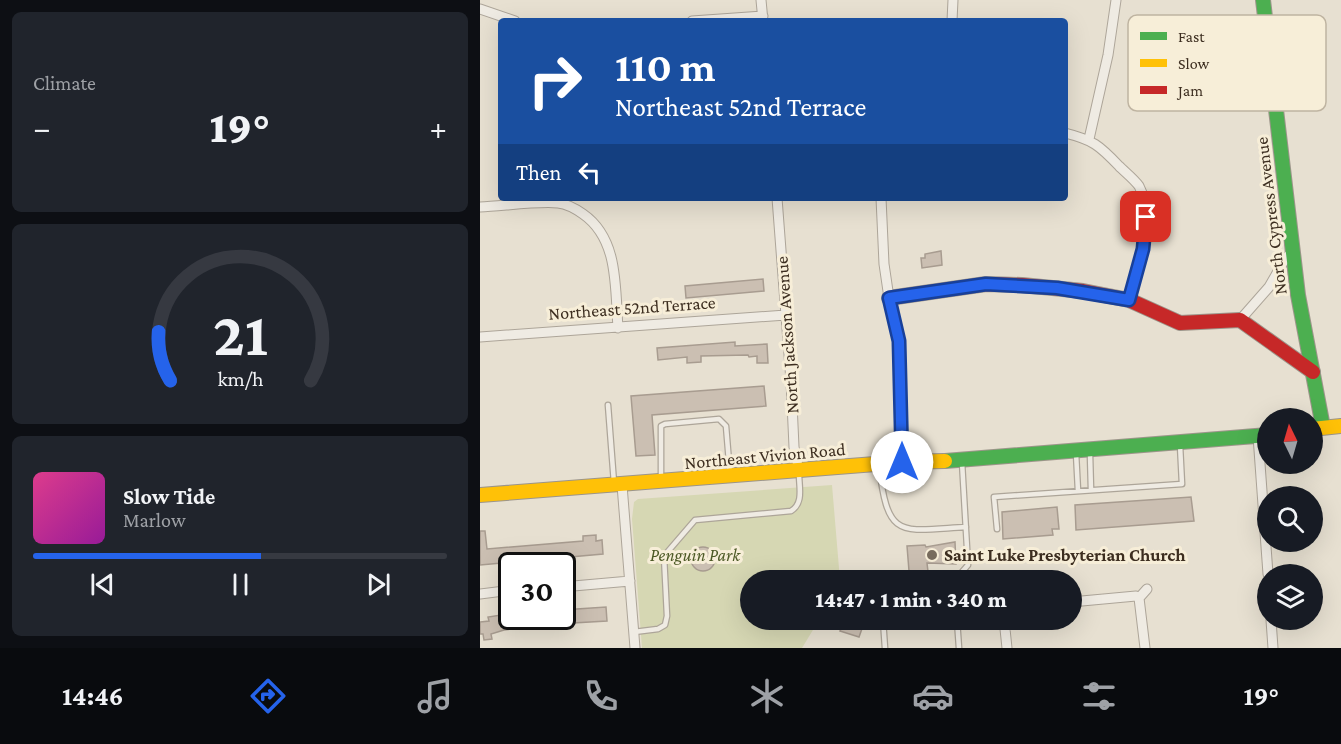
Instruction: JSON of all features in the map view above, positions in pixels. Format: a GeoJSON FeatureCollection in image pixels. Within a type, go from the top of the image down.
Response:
{"type":"FeatureCollection","features":[{"type":"Feature","properties":{"kind":"street"},"geometry":{"type":"LineString","coordinates":[[761,0],[763,18]]}},
{"type":"Feature","properties":{"kind":"street"},"geometry":{"type":"LineString","coordinates":[[952,18],[953,0]]}},
{"type":"Feature","properties":{"kind":"street"},"geometry":{"type":"LineString","coordinates":[[1089,139],[1108,55],[1116,0]]}},
{"type":"Feature","properties":{"kind":"street","name":"North Cypress Avenue"},"geometry":{"type":"LineString","coordinates":[[1263,0],[1265,15]]}},
{"type":"Feature","properties":{"kind":"street"},"geometry":{"type":"LineString","coordinates":[[480,9],[506,18]]}},
{"type":"Feature","properties":{"kind":"street","name":"North Cypress Avenue"},"geometry":{"type":"LineString","coordinates":[[1276,111],[1298,295],[1313,372],[1316,408]]}},
{"type":"Feature","properties":{"kind":"street"},"geometry":{"type":"LineString","coordinates":[[1068,134],[1089,139],[1102,148],[1138,185],[1144,201],[1146,217],[1143,249],[1129,300]]}},
{"type":"Feature","properties":{"kind":"street","name":"North Jackson Avenue"},"geometry":{"type":"LineString","coordinates":[[777,201],[794,447],[798,471]]}},
{"type":"Feature","properties":{"kind":"street"},"geometry":{"type":"LineString","coordinates":[[881,201],[884,264],[899,341],[902,462]]}},
{"type":"Feature","properties":{"kind":"street"},"geometry":{"type":"LineString","coordinates":[[480,207],[558,203],[572,207],[594,223],[609,247],[618,328]]}},
{"type":"Feature","properties":{"kind":"street"},"geometry":{"type":"LineString","coordinates":[[1240,320],[1269,287],[1285,259],[1293,251]]}},
{"type":"Feature","properties":{"kind":"street"},"geometry":{"type":"LineString","coordinates":[[889,298],[986,284],[1057,288],[1129,300],[1180,323],[1240,320],[1313,372]]}},
{"type":"Feature","properties":{"kind":"street","name":"Northeast 52nd Terrace"},"geometry":{"type":"LineString","coordinates":[[480,337],[786,315]]}},
{"type":"Feature","properties":{"kind":"street"},"geometry":{"type":"LineString","coordinates":[[1323,428],[1341,426]]}},
{"type":"Feature","properties":{"kind":"street","name":"Northeast Vivion Road"},"geometry":{"type":"LineString","coordinates":[[480,495],[902,462],[962,460],[1257,436]]}},
{"type":"Feature","properties":{"kind":"street"},"geometry":{"type":"LineString","coordinates":[[1264,474],[1268,564]]}},
{"type":"Feature","properties":{"kind":"street"},"geometry":{"type":"LineString","coordinates":[[619,485],[635,648]]}},
{"type":"Feature","properties":{"kind":"street"},"geometry":{"type":"LineString","coordinates":[[576,585],[630,581]]}},
{"type":"Feature","properties":{"kind":"street"},"geometry":{"type":"LineString","coordinates":[[1144,648],[1139,598],[1147,589]]}},
{"type":"Feature","properties":{"kind":"street"},"geometry":{"type":"LineString","coordinates":[[480,594],[498,592]]}},
{"type":"Feature","properties":{"kind":"street"},"geometry":{"type":"LineString","coordinates":[[1082,601],[1136,596],[1139,598]]}},
{"type":"Feature","properties":{"kind":"street"},"geometry":{"type":"LineString","coordinates":[[1005,630],[1007,648]]}},
{"type":"Feature","properties":{"kind":"street"},"geometry":{"type":"LineString","coordinates":[[1272,630],[1273,648]]}},
{"type":"Feature","properties":{"kind":"lane"},"geometry":{"type":"LineString","coordinates":[[608,405],[619,485]]}},
{"type":"Feature","properties":{"kind":"lane"},"geometry":{"type":"LineString","coordinates":[[662,482],[661,426],[719,419],[726,426],[730,477]]}},
{"type":"Feature","properties":{"kind":"lane"},"geometry":{"type":"LineString","coordinates":[[997,529],[994,496],[1182,484],[1179,442]]}},
{"type":"Feature","properties":{"kind":"lane"},"geometry":{"type":"LineString","coordinates":[[1083,450],[1091,490]]}},
{"type":"Feature","properties":{"kind":"lane"},"geometry":{"type":"LineString","coordinates":[[1078,491],[1083,450]]}},
{"type":"Feature","properties":{"kind":"lane"},"geometry":{"type":"LineString","coordinates":[[962,460],[968,565],[964,570]]}},
{"type":"Feature","properties":{"kind":"lane"},"geometry":{"type":"LineString","coordinates":[[879,464],[883,498],[890,516],[900,526],[915,530],[966,527]]}},
{"type":"Feature","properties":{"kind":"lane"},"geometry":{"type":"LineString","coordinates":[[634,632],[658,629],[665,625],[667,616],[664,556],[694,520],[791,511],[797,507],[800,500],[798,471]]}},
{"type":"Feature","properties":{"kind":"lane"},"geometry":{"type":"LineString","coordinates":[[884,630],[885,648]]}},
{"type":"Feature","properties":{"kind":"lane"},"geometry":{"type":"LineString","coordinates":[[958,630],[959,648]]}},
{"type":"Feature","properties":{"kind":"green space","name":"Penguin Park"},"geometry":{"type":"Polygon","coordinates":[[[832,485],[839,570],[740,570],[740,630],[813,630],[802,648],[642,648],[632,519],[634,502],[638,499],[832,485]]]}},
{"type":"Feature","properties":{"kind":"building"},"geometry":{"type":"Polygon","coordinates":[[[941,251],[942,265],[922,268],[921,258],[925,258],[925,254],[941,251]]]}},
{"type":"Feature","properties":{"kind":"building"},"geometry":{"type":"Polygon","coordinates":[[[763,279],[764,291],[686,298],[685,286],[763,279]]]}},
{"type":"Feature","properties":{"kind":"building"},"geometry":{"type":"Polygon","coordinates":[[[735,342],[735,346],[767,344],[768,363],[757,363],[757,356],[749,357],[748,355],[701,356],[701,362],[687,363],[687,357],[658,360],[657,348],[735,342]]]}},
{"type":"Feature","properties":{"kind":"building"},"geometry":{"type":"Polygon","coordinates":[[[764,386],[766,406],[652,415],[655,455],[636,456],[631,396],[764,386]]]}},
{"type":"Feature","properties":{"kind":"building"},"geometry":{"type":"Polygon","coordinates":[[[1191,497],[1194,521],[1076,530],[1075,505],[1191,497]]]}},
{"type":"Feature","properties":{"kind":"building"},"geometry":{"type":"Polygon","coordinates":[[[1057,507],[1059,529],[1052,529],[1053,535],[1003,539],[1002,512],[1057,507]]]}},
{"type":"Feature","properties":{"kind":"building"},"geometry":{"type":"Polygon","coordinates":[[[480,531],[485,531],[487,549],[583,541],[583,536],[596,535],[596,541],[602,540],[603,554],[576,556],[576,552],[498,552],[498,563],[480,565],[480,531]]]}},
{"type":"Feature","properties":{"kind":"building","name":"Saint Luke Presbyterian Church"},"geometry":{"type":"Polygon","coordinates":[[[955,542],[956,564],[927,563],[928,570],[909,570],[907,546],[925,545],[926,547],[955,542]]]}},
{"type":"Feature","properties":{"kind":"building"},"geometry":{"type":"Polygon","coordinates":[[[703,547],[712,550],[715,559],[712,568],[703,571],[694,568],[691,559],[694,550],[703,547]]]}},
{"type":"Feature","properties":{"kind":"building"},"geometry":{"type":"Polygon","coordinates":[[[606,607],[607,621],[576,623],[576,609],[606,607]]]}},
{"type":"Feature","properties":{"kind":"building"},"geometry":{"type":"Polygon","coordinates":[[[498,615],[498,630],[504,630],[491,634],[492,639],[484,640],[483,634],[480,634],[480,622],[489,621],[488,617],[498,615]]]}},
{"type":"Feature","properties":{"kind":"building"},"geometry":{"type":"Polygon","coordinates":[[[840,630],[861,630],[859,637],[840,630]]]}},
{"type":"Feature","properties":{"kind":"traffic: fast"},"geometry":{"type":"LineString","coordinates":[[1263,0],[1265,15]]}},
{"type":"Feature","properties":{"kind":"traffic: fast"},"geometry":{"type":"LineString","coordinates":[[1276,111],[1298,295],[1319,408]]}},
{"type":"Feature","properties":{"kind":"traffic: fast"},"geometry":{"type":"LineString","coordinates":[[945,461],[1257,436]]}},
{"type":"Feature","properties":{"kind":"traffic: slow"},"geometry":{"type":"LineString","coordinates":[[1323,428],[1341,426]]}},
{"type":"Feature","properties":{"kind":"traffic: slow"},"geometry":{"type":"LineString","coordinates":[[480,495],[901,462],[945,461]]}},
{"type":"Feature","properties":{"kind":"traffic: jam"},"geometry":{"type":"LineString","coordinates":[[889,298],[986,284],[1083,291],[1129,300],[1180,323],[1240,320],[1313,372]]}},
{"type":"Feature","properties":{"kind":"place","name":"Saint Luke Presbyterian Church"},"geometry":{"type":"Point","coordinates":[932,555]}},
{"type":"Feature","properties":{"kind":"route"},"geometry":{"type":"LineString","coordinates":[[902,462],[901,366],[899,341],[889,298],[986,284],[1057,288],[1129,300],[1143,249],[1146,217]]}}]}
